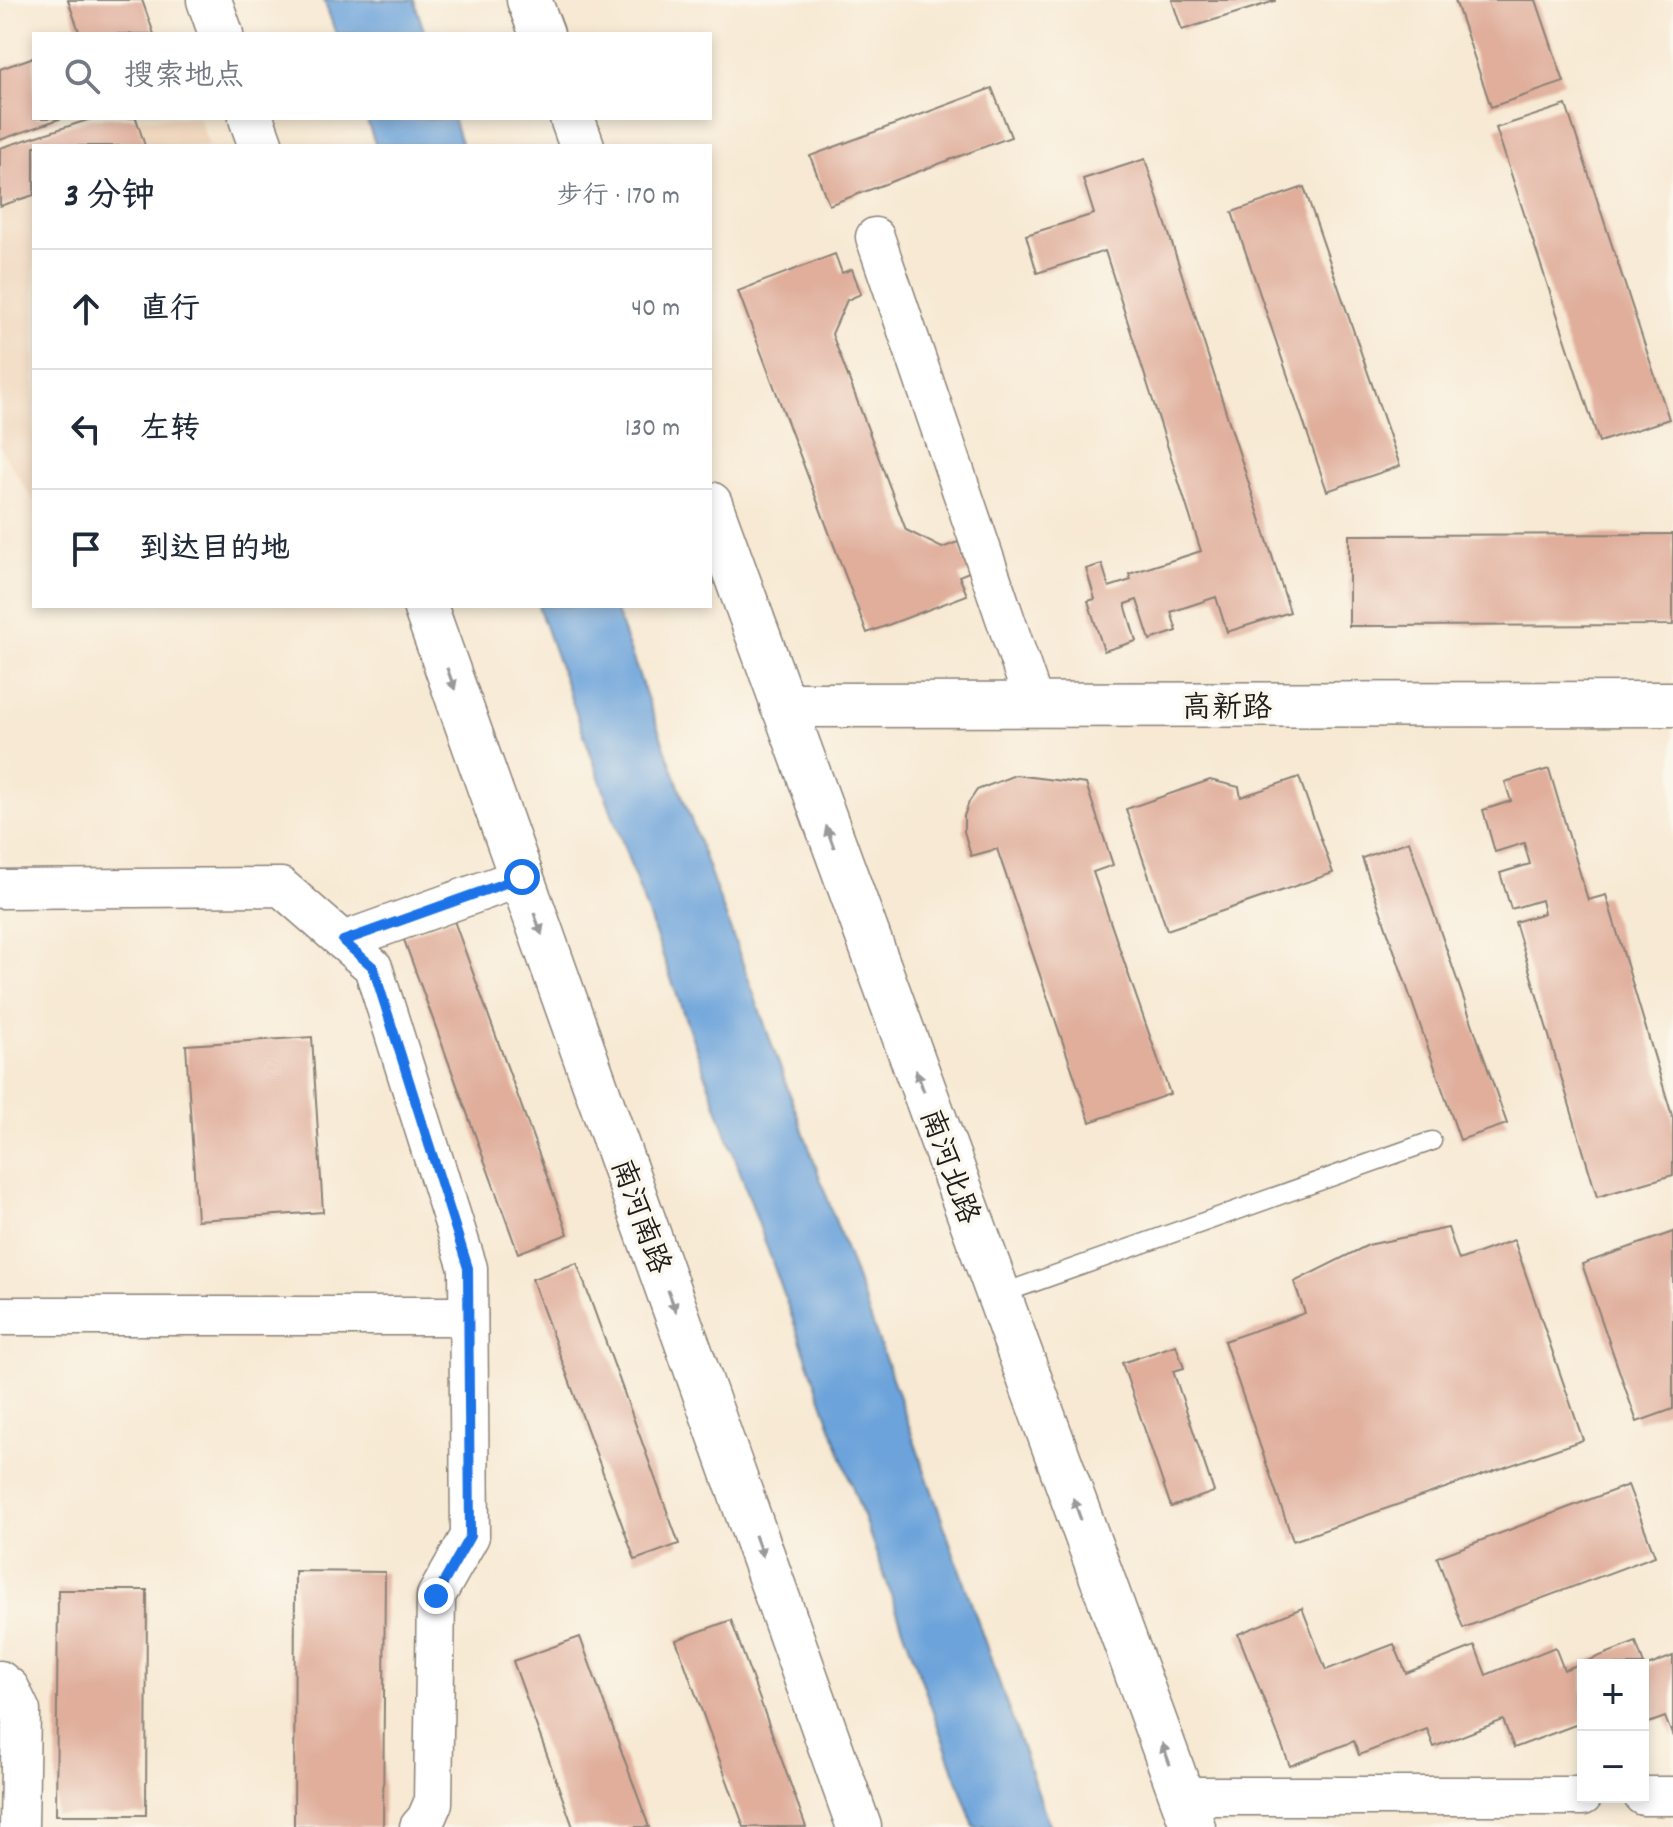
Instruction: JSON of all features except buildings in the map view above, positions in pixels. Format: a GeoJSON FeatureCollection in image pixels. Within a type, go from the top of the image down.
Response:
{"type":"FeatureCollection","features":[{"type":"Feature","properties":{"kind":"street"},"geometry":{"type":"LineString","coordinates":[[209,0],[220,32]]}},
{"type":"Feature","properties":{"kind":"street"},"geometry":{"type":"LineString","coordinates":[[529,0],[541,32]]}},
{"type":"Feature","properties":{"kind":"street"},"geometry":{"type":"LineString","coordinates":[[252,120],[260,144]]}},
{"type":"Feature","properties":{"kind":"street"},"geometry":{"type":"LineString","coordinates":[[573,120],[581,144]]}},
{"type":"Feature","properties":{"kind":"street"},"geometry":{"type":"LineString","coordinates":[[875,237],[1035,706]]}},
{"type":"Feature","properties":{"kind":"street","name":"南河北路"},"geometry":{"type":"LineString","coordinates":[[712,510],[1187,1811]]}},
{"type":"Feature","properties":{"kind":"street","name":"南河南路"},"geometry":{"type":"LineString","coordinates":[[426,608],[859,1827]]}},
{"type":"Feature","properties":{"kind":"street","name":"高新路"},"geometry":{"type":"LineString","coordinates":[[782,705],[1673,704]]}},
{"type":"Feature","properties":{"kind":"street"},"geometry":{"type":"LineString","coordinates":[[343,941],[522,877]]}},
{"type":"Feature","properties":{"kind":"street"},"geometry":{"type":"LineString","coordinates":[[0,889],[281,887],[373,967],[468,1268],[470,1536],[436,1596],[433,1803],[419,1827]]}},
{"type":"Feature","properties":{"kind":"street"},"geometry":{"type":"LineString","coordinates":[[0,1316],[468,1316]]}},
{"type":"Feature","properties":{"kind":"street"},"geometry":{"type":"LineString","coordinates":[[0,1680],[17,1699],[21,1711],[19,1827]]}},
{"type":"Feature","properties":{"kind":"street"},"geometry":{"type":"LineString","coordinates":[[1187,1811],[1577,1796]]}},
{"type":"Feature","properties":{"kind":"street"},"geometry":{"type":"LineString","coordinates":[[1649,1796],[1673,1796]]}},
{"type":"Feature","properties":{"kind":"lane"},"geometry":{"type":"LineString","coordinates":[[998,1295],[1432,1141]]}},
{"type":"Feature","properties":{"kind":"shaded area"},"geometry":{"type":"Polygon","coordinates":[[[77,120],[200,120],[208,144],[32,144],[32,499],[0,447],[0,146],[77,120]]]}},
{"type":"Feature","properties":{"kind":"water"},"geometry":{"type":"Polygon","coordinates":[[[324,0],[414,0],[424,32],[335,32],[324,0]]]}},
{"type":"Feature","properties":{"kind":"water"},"geometry":{"type":"Polygon","coordinates":[[[367,120],[454,120],[461,144],[375,144],[367,120]]]}},
{"type":"Feature","properties":{"kind":"water"},"geometry":{"type":"Polygon","coordinates":[[[539,608],[615,608],[1050,1827],[974,1827],[539,608]]]}},
{"type":"Feature","properties":{"kind":"route"},"geometry":{"type":"LineString","coordinates":[[436,1596],[470,1536],[468,1268],[373,967],[343,941],[522,877]]}}]}
